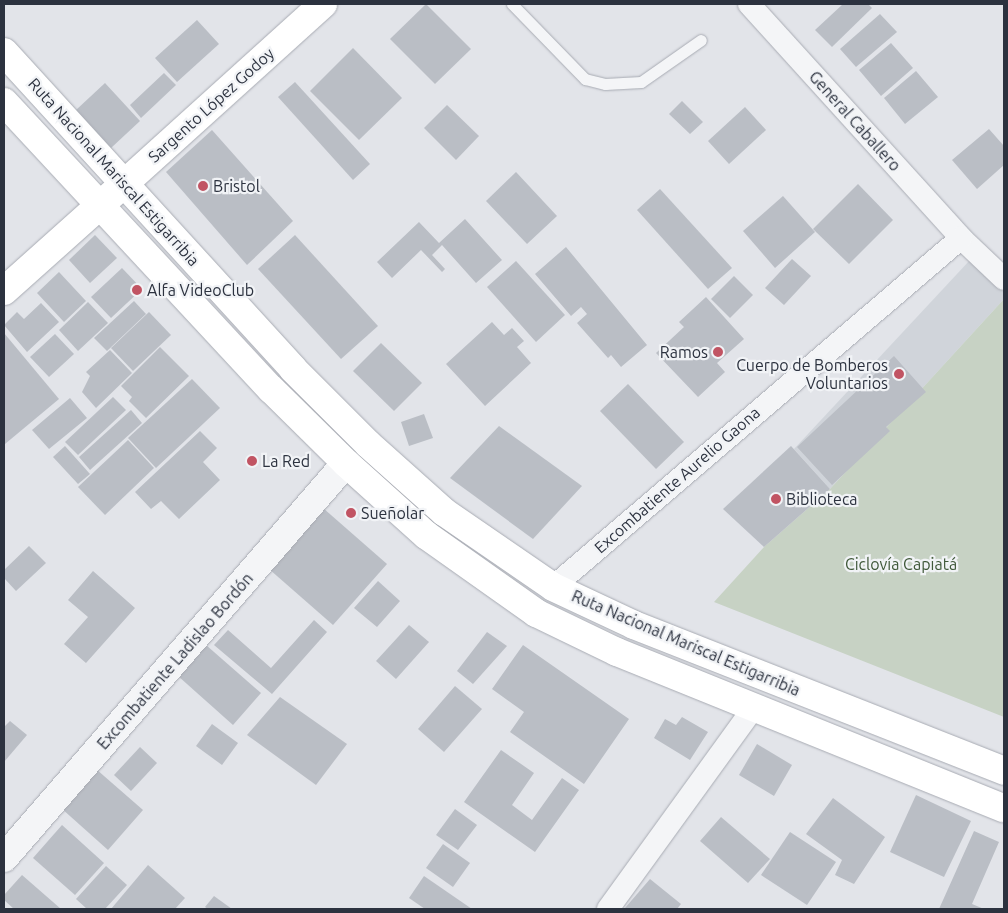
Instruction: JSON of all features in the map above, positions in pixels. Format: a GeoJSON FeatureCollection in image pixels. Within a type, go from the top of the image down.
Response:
{"type":"FeatureCollection","features":[{"type":"Feature","properties":{"kind":"main road","name":"Sargento López Godoy"},"geometry":{"type":"LineString","coordinates":[[4,291],[323,4]]}},
{"type":"Feature","properties":{"kind":"main road","name":"Ruta Nacional Mariscal Estigarribia"},"geometry":{"type":"LineString","coordinates":[[4,52],[293,369],[368,444],[444,512],[553,587],[634,625],[1004,771]]}},
{"type":"Feature","properties":{"kind":"main road","name":"Ruta Nacional Mariscal Estigarribia"},"geometry":{"type":"LineString","coordinates":[[4,102],[271,389],[346,464],[426,535],[536,612],[618,652],[1004,808]]}},
{"type":"Feature","properties":{"kind":"street","name":"General Caballero"},"geometry":{"type":"LineString","coordinates":[[749,4],[961,238],[1004,279]]}},
{"type":"Feature","properties":{"kind":"street","name":"Excombatiente Aurelio Gaona"},"geometry":{"type":"LineString","coordinates":[[553,587],[961,238]]}},
{"type":"Feature","properties":{"kind":"street","name":"Excombatiente Ladislao Bordón"},"geometry":{"type":"LineString","coordinates":[[4,858],[346,464]]}},
{"type":"Feature","properties":{"kind":"street"},"geometry":{"type":"LineString","coordinates":[[608,909],[754,707]]}},
{"type":"Feature","properties":{"kind":"lane"},"geometry":{"type":"LineString","coordinates":[[512,4],[585,79],[605,84],[641,82],[701,40]]}},
{"type":"Feature","properties":{"kind":"shaded area","name":"Cuerpo de Bomberos Voluntarios"},"geometry":{"type":"Polygon","coordinates":[[[970,260],[1004,292],[1004,299],[830,489],[794,449],[970,260]]]}},
{"type":"Feature","properties":{"kind":"green space","name":"Ciclovía Capiatá"},"geometry":{"type":"Polygon","coordinates":[[[1004,299],[1004,717],[714,602],[764,547],[830,489],[1004,299]]]}},
{"type":"Feature","properties":{"kind":"building"},"geometry":{"type":"Polygon","coordinates":[[[426,4],[471,49],[435,84],[390,39],[426,4]]]}},
{"type":"Feature","properties":{"kind":"building"},"geometry":{"type":"Polygon","coordinates":[[[843,4],[868,4],[872,8],[832,47],[815,30],[843,4]]]}},
{"type":"Feature","properties":{"kind":"building"},"geometry":{"type":"Polygon","coordinates":[[[880,14],[897,32],[856,67],[840,49],[880,14]]]}},
{"type":"Feature","properties":{"kind":"building"},"geometry":{"type":"Polygon","coordinates":[[[197,20],[219,44],[177,82],[155,58],[197,20]]]}},
{"type":"Feature","properties":{"kind":"building"},"geometry":{"type":"Polygon","coordinates":[[[891,43],[913,68],[881,96],[859,70],[891,43]]]}},
{"type":"Feature","properties":{"kind":"building"},"geometry":{"type":"Polygon","coordinates":[[[353,48],[402,98],[359,140],[310,91],[353,48]]]}},
{"type":"Feature","properties":{"kind":"building"},"geometry":{"type":"Polygon","coordinates":[[[916,71],[938,97],[905,124],[884,98],[916,71]]]}},
{"type":"Feature","properties":{"kind":"building"},"geometry":{"type":"Polygon","coordinates":[[[164,73],[176,85],[141,118],[130,105],[164,73]]]}},
{"type":"Feature","properties":{"kind":"building"},"geometry":{"type":"Polygon","coordinates":[[[295,82],[370,164],[353,180],[278,97],[295,82]]]}},
{"type":"Feature","properties":{"kind":"building"},"geometry":{"type":"Polygon","coordinates":[[[105,83],[140,121],[111,148],[76,110],[105,83]]]}},
{"type":"Feature","properties":{"kind":"building"},"geometry":{"type":"Polygon","coordinates":[[[682,101],[703,122],[690,134],[669,114],[682,101]]]}},
{"type":"Feature","properties":{"kind":"building"},"geometry":{"type":"Polygon","coordinates":[[[447,105],[479,136],[456,160],[424,128],[447,105]]]}},
{"type":"Feature","properties":{"kind":"building"},"geometry":{"type":"Polygon","coordinates":[[[745,107],[766,130],[729,164],[708,141],[745,107]]]}},
{"type":"Feature","properties":{"kind":"building"},"geometry":{"type":"Polygon","coordinates":[[[989,129],[1004,146],[1004,165],[977,189],[952,160],[989,129]]]}},
{"type":"Feature","properties":{"kind":"building"},"geometry":{"type":"Polygon","coordinates":[[[212,130],[293,221],[247,265],[166,172],[212,130]]]}},
{"type":"Feature","properties":{"kind":"building"},"geometry":{"type":"Polygon","coordinates":[[[516,172],[557,216],[527,244],[486,201],[516,172]]]}},
{"type":"Feature","properties":{"kind":"building"},"geometry":{"type":"Polygon","coordinates":[[[858,184],[893,220],[849,264],[813,229],[858,184]]]}},
{"type":"Feature","properties":{"kind":"building"},"geometry":{"type":"Polygon","coordinates":[[[660,189],[732,268],[708,289],[637,210],[660,189]]]}},
{"type":"Feature","properties":{"kind":"building"},"geometry":{"type":"Polygon","coordinates":[[[783,196],[815,232],[775,268],[743,231],[783,196]]]}},
{"type":"Feature","properties":{"kind":"building"},"geometry":{"type":"Polygon","coordinates":[[[465,219],[502,260],[476,283],[442,245],[432,255],[445,269],[442,272],[421,250],[392,278],[377,262],[419,222],[439,243],[465,219]]]}},
{"type":"Feature","properties":{"kind":"building"},"geometry":{"type":"Polygon","coordinates":[[[95,235],[117,258],[90,283],[69,260],[95,235]]]}},
{"type":"Feature","properties":{"kind":"building"},"geometry":{"type":"Polygon","coordinates":[[[295,235],[378,326],[341,359],[258,269],[295,235]]]}},
{"type":"Feature","properties":{"kind":"building"},"geometry":{"type":"Polygon","coordinates":[[[566,247],[647,345],[621,367],[611,355],[608,358],[577,323],[587,314],[581,307],[571,316],[535,274],[566,247]]]}},
{"type":"Feature","properties":{"kind":"building"},"geometry":{"type":"Polygon","coordinates":[[[792,259],[811,276],[784,305],[765,288],[792,259]]]}},
{"type":"Feature","properties":{"kind":"building"},"geometry":{"type":"Polygon","coordinates":[[[516,261],[565,315],[536,342],[487,287],[516,261]]]}},
{"type":"Feature","properties":{"kind":"building"},"geometry":{"type":"Polygon","coordinates":[[[122,268],[142,289],[111,318],[91,297],[122,268]]]}},
{"type":"Feature","properties":{"kind":"building"},"geometry":{"type":"Polygon","coordinates":[[[59,272],[86,301],[64,322],[37,293],[59,272]]]}},
{"type":"Feature","properties":{"kind":"building"},"geometry":{"type":"Polygon","coordinates":[[[734,276],[753,295],[730,318],[711,299],[734,276]]]}},
{"type":"Feature","properties":{"kind":"building"},"geometry":{"type":"Polygon","coordinates":[[[706,297],[744,339],[717,363],[725,372],[698,397],[656,353],[684,327],[679,322],[706,297]]]}},
{"type":"Feature","properties":{"kind":"building"},"geometry":{"type":"Polygon","coordinates":[[[134,301],[146,314],[107,351],[94,338],[134,301]]]}},
{"type":"Feature","properties":{"kind":"building"},"geometry":{"type":"Polygon","coordinates":[[[88,302],[108,323],[78,351],[59,330],[88,302]]]}},
{"type":"Feature","properties":{"kind":"building"},"geometry":{"type":"Polygon","coordinates":[[[41,303],[59,322],[27,352],[4,325],[17,312],[24,319],[41,303]]]}},
{"type":"Feature","properties":{"kind":"building"},"geometry":{"type":"Polygon","coordinates":[[[149,312],[171,335],[133,371],[111,348],[149,312]]]}},
{"type":"Feature","properties":{"kind":"building"},"geometry":{"type":"Polygon","coordinates":[[[492,322],[504,335],[512,328],[524,341],[517,347],[531,363],[485,406],[446,364],[492,322]]]}},
{"type":"Feature","properties":{"kind":"building"},"geometry":{"type":"Polygon","coordinates":[[[4,333],[59,399],[5,444],[4,443],[4,333]]]}},
{"type":"Feature","properties":{"kind":"building"},"geometry":{"type":"Polygon","coordinates":[[[55,334],[74,354],[49,377],[30,357],[55,334]]]}},
{"type":"Feature","properties":{"kind":"building"},"geometry":{"type":"Polygon","coordinates":[[[381,343],[422,383],[394,411],[353,371],[381,343]]]}},
{"type":"Feature","properties":{"kind":"building"},"geometry":{"type":"Polygon","coordinates":[[[160,347],[189,376],[146,418],[129,401],[132,397],[121,386],[160,347]]]}},
{"type":"Feature","properties":{"kind":"building"},"geometry":{"type":"Polygon","coordinates":[[[110,350],[132,373],[96,408],[82,392],[90,376],[86,372],[110,350]]]}},
{"type":"Feature","properties":{"kind":"building"},"geometry":{"type":"Polygon","coordinates":[[[894,356],[926,392],[886,427],[890,431],[832,485],[797,447],[894,356]]]}},
{"type":"Feature","properties":{"kind":"building"},"geometry":{"type":"Polygon","coordinates":[[[192,379],[220,408],[156,468],[128,438],[192,379]]]}},
{"type":"Feature","properties":{"kind":"building"},"geometry":{"type":"Polygon","coordinates":[[[628,384],[684,442],[656,469],[600,411],[628,384]]]}},
{"type":"Feature","properties":{"kind":"building"},"geometry":{"type":"Polygon","coordinates":[[[113,397],[126,410],[78,455],[65,442],[113,397]]]}},
{"type":"Feature","properties":{"kind":"building"},"geometry":{"type":"Polygon","coordinates":[[[70,398],[87,418],[49,449],[32,430],[70,398]]]}},
{"type":"Feature","properties":{"kind":"building"},"geometry":{"type":"Polygon","coordinates":[[[131,410],[142,423],[90,470],[79,457],[131,410]]]}},
{"type":"Feature","properties":{"kind":"building"},"geometry":{"type":"Polygon","coordinates":[[[424,414],[433,438],[409,446],[401,422],[424,414]]]}},
{"type":"Feature","properties":{"kind":"building"},"geometry":{"type":"Polygon","coordinates":[[[499,426],[582,486],[533,539],[450,478],[499,426]]]}},
{"type":"Feature","properties":{"kind":"building"},"geometry":{"type":"Polygon","coordinates":[[[200,431],[217,448],[203,462],[220,480],[179,519],[161,501],[151,509],[135,492],[200,431]]]}},
{"type":"Feature","properties":{"kind":"building"},"geometry":{"type":"Polygon","coordinates":[[[128,440],[154,468],[105,515],[78,487],[128,440]]]}},
{"type":"Feature","properties":{"kind":"building"},"geometry":{"type":"Polygon","coordinates":[[[65,446],[90,474],[78,484],[53,457],[65,446]]]}},
{"type":"Feature","properties":{"kind":"building","name":"Biblioteca"},"geometry":{"type":"Polygon","coordinates":[[[791,446],[830,489],[764,547],[723,509],[791,446]]]}},
{"type":"Feature","properties":{"kind":"building"},"geometry":{"type":"Polygon","coordinates":[[[323,508],[387,564],[333,625],[269,569],[323,508]]]}},
{"type":"Feature","properties":{"kind":"building"},"geometry":{"type":"Polygon","coordinates":[[[29,546],[46,563],[16,591],[4,578],[4,570],[29,546]]]}},
{"type":"Feature","properties":{"kind":"building"},"geometry":{"type":"Polygon","coordinates":[[[93,571],[135,608],[86,663],[64,644],[88,617],[68,600],[93,571]]]}},
{"type":"Feature","properties":{"kind":"building"},"geometry":{"type":"Polygon","coordinates":[[[378,581],[400,601],[377,627],[354,608],[378,581]]]}},
{"type":"Feature","properties":{"kind":"building"},"geometry":{"type":"Polygon","coordinates":[[[314,620],[327,632],[272,694],[214,645],[228,630],[271,668],[314,620]]]}},
{"type":"Feature","properties":{"kind":"building"},"geometry":{"type":"Polygon","coordinates":[[[409,625],[429,642],[396,679],[376,661],[409,625]]]}},
{"type":"Feature","properties":{"kind":"building"},"geometry":{"type":"Polygon","coordinates":[[[487,632],[507,646],[473,684],[457,671],[487,632]]]}},
{"type":"Feature","properties":{"kind":"building"},"geometry":{"type":"Polygon","coordinates":[[[206,645],[261,693],[233,725],[178,676],[206,645]]]}},
{"type":"Feature","properties":{"kind":"building"},"geometry":{"type":"Polygon","coordinates":[[[523,645],[629,719],[584,784],[510,732],[524,712],[492,689],[523,645]]]}},
{"type":"Feature","properties":{"kind":"building"},"geometry":{"type":"Polygon","coordinates":[[[455,686],[482,709],[444,752],[418,729],[455,686]]]}},
{"type":"Feature","properties":{"kind":"building"},"geometry":{"type":"Polygon","coordinates":[[[280,697],[347,744],[316,785],[247,735],[280,697]]]}},
{"type":"Feature","properties":{"kind":"building"},"geometry":{"type":"Polygon","coordinates":[[[682,717],[708,732],[690,760],[654,738],[665,719],[676,725],[682,717]]]}},
{"type":"Feature","properties":{"kind":"building"},"geometry":{"type":"Polygon","coordinates":[[[10,721],[27,735],[4,762],[4,727],[10,721]]]}},
{"type":"Feature","properties":{"kind":"building"},"geometry":{"type":"Polygon","coordinates":[[[212,724],[238,743],[222,765],[196,746],[212,724]]]}},
{"type":"Feature","properties":{"kind":"building"},"geometry":{"type":"Polygon","coordinates":[[[757,744],[792,765],[774,796],[739,775],[757,744]]]}},
{"type":"Feature","properties":{"kind":"building"},"geometry":{"type":"Polygon","coordinates":[[[140,747],[157,763],[131,791],[114,775],[140,747]]]}},
{"type":"Feature","properties":{"kind":"building"},"geometry":{"type":"Polygon","coordinates":[[[501,750],[534,773],[512,805],[532,820],[562,778],[579,790],[535,852],[464,802],[501,750]]]}},
{"type":"Feature","properties":{"kind":"building"},"geometry":{"type":"Polygon","coordinates":[[[96,769],[143,810],[108,850],[61,808],[96,769]]]}},
{"type":"Feature","properties":{"kind":"building"},"geometry":{"type":"Polygon","coordinates":[[[916,795],[971,821],[944,877],[890,852],[916,795]]]}},
{"type":"Feature","properties":{"kind":"building"},"geometry":{"type":"Polygon","coordinates":[[[833,798],[885,837],[854,884],[835,875],[842,860],[806,834],[833,798]]]}},
{"type":"Feature","properties":{"kind":"building"},"geometry":{"type":"Polygon","coordinates":[[[455,809],[477,825],[458,850],[436,835],[455,809]]]}},
{"type":"Feature","properties":{"kind":"building"},"geometry":{"type":"Polygon","coordinates":[[[721,817],[770,859],[748,883],[700,841],[721,817]]]}},
{"type":"Feature","properties":{"kind":"building"},"geometry":{"type":"Polygon","coordinates":[[[62,825],[104,863],[75,895],[33,858],[62,825]]]}},
{"type":"Feature","properties":{"kind":"building"},"geometry":{"type":"Polygon","coordinates":[[[974,831],[999,842],[972,904],[984,909],[939,909],[974,831]]]}},
{"type":"Feature","properties":{"kind":"building"},"geometry":{"type":"Polygon","coordinates":[[[790,832],[836,862],[807,905],[761,875],[790,832]]]}},
{"type":"Feature","properties":{"kind":"building"},"geometry":{"type":"Polygon","coordinates":[[[443,844],[470,863],[453,887],[426,868],[443,844]]]}},
{"type":"Feature","properties":{"kind":"building"},"geometry":{"type":"Polygon","coordinates":[[[148,865],[185,898],[175,909],[111,909],[148,865]]]}},
{"type":"Feature","properties":{"kind":"building"},"geometry":{"type":"Polygon","coordinates":[[[106,866],[127,885],[105,909],[87,909],[76,899],[106,866]]]}},
{"type":"Feature","properties":{"kind":"building"},"geometry":{"type":"Polygon","coordinates":[[[22,875],[61,909],[14,909],[4,900],[4,895],[22,875]]]}},
{"type":"Feature","properties":{"kind":"building"},"geometry":{"type":"Polygon","coordinates":[[[424,876],[472,909],[425,909],[409,898],[424,876]]]}},
{"type":"Feature","properties":{"kind":"building"},"geometry":{"type":"Polygon","coordinates":[[[650,879],[681,904],[677,909],[625,908],[650,879]]]}},
{"type":"Feature","properties":{"kind":"building"},"geometry":{"type":"Polygon","coordinates":[[[214,896],[232,909],[208,909],[205,907],[214,896]]]}},
{"type":"Feature","properties":{"kind":"place","name":"Bristol"},"geometry":{"type":"Point","coordinates":[203,186]}},
{"type":"Feature","properties":{"kind":"place","name":"Alfa VideoClub"},"geometry":{"type":"Point","coordinates":[137,290]}},
{"type":"Feature","properties":{"kind":"place","name":"Ramos"},"geometry":{"type":"Point","coordinates":[718,352]}},
{"type":"Feature","properties":{"kind":"place","name":"Cuerpo de Bomberos Voluntarios"},"geometry":{"type":"Point","coordinates":[899,374]}},
{"type":"Feature","properties":{"kind":"place","name":"La Red"},"geometry":{"type":"Point","coordinates":[252,461]}},
{"type":"Feature","properties":{"kind":"place","name":"Biblioteca"},"geometry":{"type":"Point","coordinates":[776,499]}},
{"type":"Feature","properties":{"kind":"place","name":"Sueñolar"},"geometry":{"type":"Point","coordinates":[351,513]}}]}
